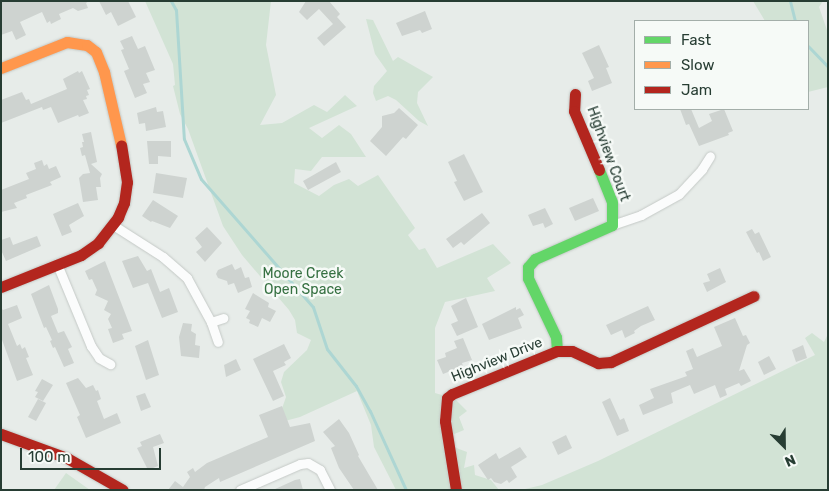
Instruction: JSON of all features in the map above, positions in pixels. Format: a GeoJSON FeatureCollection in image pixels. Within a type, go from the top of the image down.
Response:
{"type":"FeatureCollection","features":[{"type":"Feature","properties":{"kind":"street"},"geometry":{"type":"LineString","coordinates":[[1,68],[66,42],[87,45],[96,52],[104,72],[126,174],[124,203],[113,225],[98,243],[81,254],[1,287]]}},
{"type":"Feature","properties":{"kind":"street","name":"Highview Court"},"geometry":{"type":"LineString","coordinates":[[574,94],[574,111],[612,202],[612,225]]}},
{"type":"Feature","properties":{"kind":"street","name":"Highview Court"},"geometry":{"type":"LineString","coordinates":[[557,351],[556,337],[528,278],[528,268],[535,259],[612,225],[641,215],[679,194],[702,169],[710,156]]}},
{"type":"Feature","properties":{"kind":"street"},"geometry":{"type":"LineString","coordinates":[[113,225],[175,266],[195,290],[211,322],[218,342]]}},
{"type":"Feature","properties":{"kind":"street"},"geometry":{"type":"LineString","coordinates":[[57,264],[91,346],[99,358],[110,364]]}},
{"type":"Feature","properties":{"kind":"street","name":"Highview Drive"},"geometry":{"type":"LineString","coordinates":[[456,490],[445,421],[448,398],[557,351],[572,351],[598,363],[611,362],[754,296]]}},
{"type":"Feature","properties":{"kind":"street"},"geometry":{"type":"LineString","coordinates":[[211,322],[223,318]]}},
{"type":"Feature","properties":{"kind":"street"},"geometry":{"type":"LineString","coordinates":[[1,434],[67,458],[123,490]]}},
{"type":"Feature","properties":{"kind":"street"},"geometry":{"type":"LineString","coordinates":[[240,490],[300,464],[308,463],[320,470],[330,490]]}},
{"type":"Feature","properties":{"kind":"green space","name":"Moore Creek Open Space"},"geometry":{"type":"Polygon","coordinates":[[[145,1],[271,1],[266,45],[276,95],[260,125],[282,123],[314,105],[327,112],[345,95],[357,106],[309,128],[322,138],[339,125],[351,134],[366,157],[322,157],[311,171],[295,169],[294,183],[319,196],[334,185],[349,179],[358,186],[378,175],[415,228],[408,235],[419,250],[425,248],[437,268],[493,244],[511,263],[487,278],[495,291],[445,302],[435,328],[435,393],[455,399],[467,411],[459,417],[464,430],[452,435],[451,446],[467,452],[464,468],[474,465],[475,475],[491,480],[499,490],[396,490],[374,447],[371,425],[357,391],[300,417],[277,423],[286,397],[281,382],[284,372],[307,350],[311,340],[297,333],[295,320],[289,310],[242,255],[223,226],[188,129],[180,114],[173,86],[175,85],[173,64],[145,1]]]}},
{"type":"Feature","properties":{"kind":"green space"},"geometry":{"type":"Polygon","coordinates":[[[753,1],[823,1],[819,7],[828,33],[828,87],[809,92],[809,20],[764,20],[753,1]]]}},
{"type":"Feature","properties":{"kind":"green space"},"geometry":{"type":"Polygon","coordinates":[[[366,19],[373,20],[393,61],[398,57],[433,77],[418,92],[417,103],[428,126],[419,121],[396,100],[388,96],[376,101],[373,93],[374,86],[387,71],[375,54],[366,19]]]}},
{"type":"Feature","properties":{"kind":"green space"},"geometry":{"type":"Polygon","coordinates":[[[812,333],[824,342],[828,334],[828,490],[521,490],[542,485],[598,461],[815,355],[805,338],[812,333]]]}},
{"type":"Feature","properties":{"kind":"green space"},"geometry":{"type":"Polygon","coordinates":[[[66,473],[90,490],[54,490],[66,473]]]}},
{"type":"Feature","properties":{"kind":"building"},"geometry":{"type":"Polygon","coordinates":[[[1,1],[89,1],[86,3],[88,8],[78,11],[73,8],[59,14],[61,19],[51,24],[50,21],[47,23],[42,12],[20,22],[26,35],[16,40],[12,31],[1,35],[1,1]]]}},
{"type":"Feature","properties":{"kind":"building"},"geometry":{"type":"Polygon","coordinates":[[[99,1],[128,1],[136,17],[118,26],[111,12],[106,15],[99,1]]]}},
{"type":"Feature","properties":{"kind":"building"},"geometry":{"type":"Polygon","coordinates":[[[306,1],[329,1],[340,14],[337,17],[346,27],[324,46],[317,38],[333,24],[319,9],[307,20],[299,12],[306,1]]]}},
{"type":"Feature","properties":{"kind":"building"},"geometry":{"type":"Polygon","coordinates":[[[425,11],[432,29],[422,33],[420,30],[402,36],[396,23],[425,11]]]}},
{"type":"Feature","properties":{"kind":"building"},"geometry":{"type":"Polygon","coordinates":[[[132,36],[138,49],[145,46],[155,70],[146,73],[150,82],[143,84],[147,93],[135,98],[124,71],[129,69],[121,50],[124,49],[120,41],[132,36]]]}},
{"type":"Feature","properties":{"kind":"building"},"geometry":{"type":"Polygon","coordinates":[[[599,45],[609,67],[606,68],[612,83],[592,91],[588,81],[594,78],[582,53],[599,45]]]}},
{"type":"Feature","properties":{"kind":"building"},"geometry":{"type":"Polygon","coordinates":[[[78,71],[79,73],[82,71],[90,89],[87,90],[89,95],[86,96],[87,99],[83,100],[89,113],[58,123],[51,107],[43,110],[42,107],[1,123],[1,100],[22,92],[26,100],[29,99],[31,104],[67,89],[63,79],[78,71]]]}},
{"type":"Feature","properties":{"kind":"building"},"geometry":{"type":"Polygon","coordinates":[[[156,107],[157,112],[163,111],[166,127],[146,131],[145,123],[139,124],[137,113],[156,107]]]}},
{"type":"Feature","properties":{"kind":"building"},"geometry":{"type":"Polygon","coordinates":[[[399,108],[418,125],[406,139],[403,137],[386,156],[370,141],[382,127],[382,116],[394,113],[399,108]]]}},
{"type":"Feature","properties":{"kind":"building"},"geometry":{"type":"Polygon","coordinates":[[[680,110],[691,110],[699,128],[712,121],[709,114],[724,110],[733,131],[728,133],[729,135],[699,146],[689,124],[686,125],[680,110]]]}},
{"type":"Feature","properties":{"kind":"building"},"geometry":{"type":"Polygon","coordinates":[[[91,132],[97,162],[91,164],[102,174],[100,178],[101,187],[96,187],[98,200],[83,202],[79,178],[83,174],[90,173],[85,155],[82,156],[80,148],[83,147],[82,142],[84,142],[82,134],[91,132]]]}},
{"type":"Feature","properties":{"kind":"building"},"geometry":{"type":"Polygon","coordinates":[[[147,141],[171,141],[171,157],[158,156],[158,164],[149,164],[147,141]]]}},
{"type":"Feature","properties":{"kind":"building"},"geometry":{"type":"Polygon","coordinates":[[[464,154],[483,192],[464,201],[454,182],[457,181],[448,162],[464,154]]]}},
{"type":"Feature","properties":{"kind":"building"},"geometry":{"type":"Polygon","coordinates":[[[42,160],[44,166],[47,164],[49,169],[56,166],[61,177],[50,182],[52,185],[26,195],[27,198],[14,203],[17,208],[1,212],[1,190],[29,179],[26,173],[36,169],[34,163],[42,160]]]}},
{"type":"Feature","properties":{"kind":"building"},"geometry":{"type":"Polygon","coordinates":[[[336,162],[341,172],[308,190],[303,181],[336,162]]]}},
{"type":"Feature","properties":{"kind":"building"},"geometry":{"type":"Polygon","coordinates":[[[156,173],[187,178],[183,198],[153,193],[156,173]]]}},
{"type":"Feature","properties":{"kind":"building"},"geometry":{"type":"Polygon","coordinates":[[[593,198],[599,211],[575,221],[569,208],[593,198]]]}},
{"type":"Feature","properties":{"kind":"building"},"geometry":{"type":"Polygon","coordinates":[[[153,200],[178,216],[170,228],[151,222],[142,216],[153,200]]]}},
{"type":"Feature","properties":{"kind":"building"},"geometry":{"type":"Polygon","coordinates":[[[78,203],[84,216],[69,225],[72,232],[62,236],[53,214],[78,203]]]}},
{"type":"Feature","properties":{"kind":"building"},"geometry":{"type":"Polygon","coordinates":[[[545,208],[553,224],[545,228],[543,223],[533,226],[528,215],[545,208]]]}},
{"type":"Feature","properties":{"kind":"building"},"geometry":{"type":"Polygon","coordinates":[[[482,213],[490,223],[464,245],[461,242],[453,248],[446,239],[482,213]]]}},
{"type":"Feature","properties":{"kind":"building"},"geometry":{"type":"Polygon","coordinates":[[[207,227],[222,243],[205,262],[196,252],[202,247],[195,238],[207,227]]]}},
{"type":"Feature","properties":{"kind":"building"},"geometry":{"type":"Polygon","coordinates":[[[752,229],[755,234],[759,232],[771,257],[763,261],[746,232],[752,229]]]}},
{"type":"Feature","properties":{"kind":"building"},"geometry":{"type":"Polygon","coordinates":[[[37,236],[41,246],[6,261],[1,250],[1,240],[10,237],[13,245],[37,236]]]}},
{"type":"Feature","properties":{"kind":"building"},"geometry":{"type":"Polygon","coordinates":[[[138,256],[147,271],[151,269],[160,292],[169,288],[178,312],[162,318],[148,283],[133,288],[122,261],[138,256]]]}},
{"type":"Feature","properties":{"kind":"building"},"geometry":{"type":"Polygon","coordinates":[[[105,261],[132,331],[122,334],[124,339],[113,343],[108,329],[112,328],[108,319],[111,314],[104,310],[108,301],[95,295],[97,290],[92,279],[89,280],[85,271],[105,261]]]}},
{"type":"Feature","properties":{"kind":"building"},"geometry":{"type":"Polygon","coordinates":[[[232,264],[235,270],[241,267],[245,278],[249,277],[252,287],[238,293],[234,283],[228,285],[227,281],[218,278],[216,274],[218,270],[232,264]]]}},
{"type":"Feature","properties":{"kind":"building"},"geometry":{"type":"Polygon","coordinates":[[[720,268],[726,282],[707,292],[703,283],[710,281],[707,274],[720,268]]]}},
{"type":"Feature","properties":{"kind":"building"},"geometry":{"type":"Polygon","coordinates":[[[49,285],[58,309],[58,313],[51,316],[58,333],[64,331],[72,347],[68,349],[74,363],[64,367],[55,347],[53,348],[50,341],[52,340],[46,327],[44,328],[31,294],[49,285]]]}},
{"type":"Feature","properties":{"kind":"building"},"geometry":{"type":"Polygon","coordinates":[[[253,293],[269,303],[268,307],[276,311],[270,322],[262,318],[258,327],[249,323],[250,320],[246,318],[250,311],[245,309],[253,293]]]}},
{"type":"Feature","properties":{"kind":"building"},"geometry":{"type":"Polygon","coordinates":[[[466,298],[478,327],[457,336],[451,324],[458,321],[451,306],[466,298]]]}},
{"type":"Feature","properties":{"kind":"building"},"geometry":{"type":"Polygon","coordinates":[[[17,305],[22,318],[8,324],[17,346],[20,344],[22,349],[25,347],[29,357],[26,358],[33,375],[17,381],[1,337],[1,308],[3,310],[17,305]]]}},
{"type":"Feature","properties":{"kind":"building"},"geometry":{"type":"Polygon","coordinates":[[[648,306],[655,320],[641,326],[634,331],[635,333],[625,338],[622,330],[611,335],[606,325],[648,306]]]}},
{"type":"Feature","properties":{"kind":"building"},"geometry":{"type":"Polygon","coordinates":[[[516,307],[516,310],[520,308],[524,315],[518,318],[522,328],[489,340],[482,324],[516,307]]]}},
{"type":"Feature","properties":{"kind":"building"},"geometry":{"type":"Polygon","coordinates":[[[735,318],[743,336],[746,335],[750,343],[747,345],[739,371],[744,369],[751,381],[741,386],[739,383],[725,389],[727,395],[720,398],[715,385],[694,394],[690,385],[671,393],[673,403],[643,415],[639,405],[654,398],[650,389],[687,376],[685,372],[693,369],[686,351],[693,348],[697,357],[722,346],[714,327],[735,318]]]}},
{"type":"Feature","properties":{"kind":"building"},"geometry":{"type":"Polygon","coordinates":[[[183,323],[192,324],[191,331],[196,334],[195,345],[200,346],[199,358],[181,356],[179,337],[183,323]]]}},
{"type":"Feature","properties":{"kind":"building"},"geometry":{"type":"Polygon","coordinates":[[[463,338],[472,360],[462,363],[463,366],[443,374],[437,360],[446,357],[445,353],[457,348],[454,341],[463,338]]]}},
{"type":"Feature","properties":{"kind":"building"},"geometry":{"type":"Polygon","coordinates":[[[148,340],[159,375],[146,380],[135,346],[148,340]]]}},
{"type":"Feature","properties":{"kind":"building"},"geometry":{"type":"Polygon","coordinates":[[[284,344],[291,358],[284,362],[286,365],[273,371],[284,396],[273,401],[253,359],[284,344]]]}},
{"type":"Feature","properties":{"kind":"building"},"geometry":{"type":"Polygon","coordinates":[[[803,345],[807,358],[796,362],[792,350],[803,345]]]}},
{"type":"Feature","properties":{"kind":"building"},"geometry":{"type":"Polygon","coordinates":[[[769,356],[776,369],[764,375],[758,362],[769,356]]]}},
{"type":"Feature","properties":{"kind":"building"},"geometry":{"type":"Polygon","coordinates":[[[236,359],[241,370],[226,377],[224,365],[236,359]]]}},
{"type":"Feature","properties":{"kind":"building"},"geometry":{"type":"Polygon","coordinates":[[[78,378],[86,388],[93,385],[96,391],[98,390],[101,399],[97,401],[104,419],[117,413],[121,423],[86,438],[77,417],[80,415],[66,383],[78,378]]]}},
{"type":"Feature","properties":{"kind":"building"},"geometry":{"type":"Polygon","coordinates":[[[42,379],[53,385],[43,401],[35,397],[38,392],[35,391],[42,379]]]}},
{"type":"Feature","properties":{"kind":"building"},"geometry":{"type":"Polygon","coordinates":[[[145,393],[151,407],[141,411],[136,396],[145,393]]]}},
{"type":"Feature","properties":{"kind":"building"},"geometry":{"type":"Polygon","coordinates":[[[610,398],[620,420],[624,418],[629,431],[617,436],[602,402],[610,398]]]}},
{"type":"Feature","properties":{"kind":"building"},"geometry":{"type":"Polygon","coordinates":[[[38,399],[46,403],[36,421],[28,417],[38,399]]]}},
{"type":"Feature","properties":{"kind":"building"},"geometry":{"type":"Polygon","coordinates":[[[282,406],[290,427],[310,423],[315,441],[220,482],[219,478],[205,487],[204,490],[168,490],[175,481],[183,487],[190,477],[187,472],[193,468],[195,472],[207,463],[268,437],[259,415],[282,406]]]}},
{"type":"Feature","properties":{"kind":"building"},"geometry":{"type":"Polygon","coordinates":[[[339,419],[349,433],[358,456],[378,490],[354,490],[339,468],[331,448],[335,446],[323,432],[339,419]]]}},
{"type":"Feature","properties":{"kind":"building"},"geometry":{"type":"Polygon","coordinates":[[[160,434],[164,443],[153,447],[158,466],[148,470],[137,448],[142,446],[140,442],[160,434]]]}},
{"type":"Feature","properties":{"kind":"building"},"geometry":{"type":"Polygon","coordinates":[[[566,435],[572,448],[558,455],[552,442],[566,435]]]}},
{"type":"Feature","properties":{"kind":"building"},"geometry":{"type":"Polygon","coordinates":[[[520,447],[527,457],[511,467],[517,477],[509,483],[507,480],[501,484],[494,482],[491,478],[488,480],[478,465],[496,453],[499,459],[520,447]]]}},
{"type":"Feature","properties":{"kind":"building"},"geometry":{"type":"Polygon","coordinates":[[[300,479],[303,490],[273,490],[295,480],[300,479]]]}},
{"type":"Feature","properties":{"kind":"waterway"},"geometry":{"type":"LineString","coordinates":[[171,1],[176,10],[184,139],[201,179],[313,307],[327,349],[356,386],[370,411],[406,490]]}},
{"type":"Feature","properties":{"kind":"waterway"},"geometry":{"type":"LineString","coordinates":[[790,1],[795,20]]}},
{"type":"Feature","properties":{"kind":"waterway"},"geometry":{"type":"LineString","coordinates":[[809,47],[828,67]]}},
{"type":"Feature","properties":{"kind":"traffic: fast"},"geometry":{"type":"LineString","coordinates":[[557,351],[556,337],[528,278],[528,267],[535,259],[612,225],[612,202],[599,170]]}},
{"type":"Feature","properties":{"kind":"traffic: slow"},"geometry":{"type":"LineString","coordinates":[[1,68],[67,42],[87,45],[96,52],[104,72],[121,145]]}},
{"type":"Feature","properties":{"kind":"traffic: jam"},"geometry":{"type":"LineString","coordinates":[[575,94],[574,111],[599,170]]}},
{"type":"Feature","properties":{"kind":"traffic: jam"},"geometry":{"type":"LineString","coordinates":[[1,287],[81,255],[98,243],[118,217],[124,203],[127,182],[121,145]]}},
{"type":"Feature","properties":{"kind":"traffic: jam"},"geometry":{"type":"LineString","coordinates":[[456,490],[445,421],[447,398],[452,394],[557,351],[572,351],[598,363],[611,362],[754,296]]}},
{"type":"Feature","properties":{"kind":"traffic: jam"},"geometry":{"type":"LineString","coordinates":[[1,434],[67,458],[123,490]]}}]}
